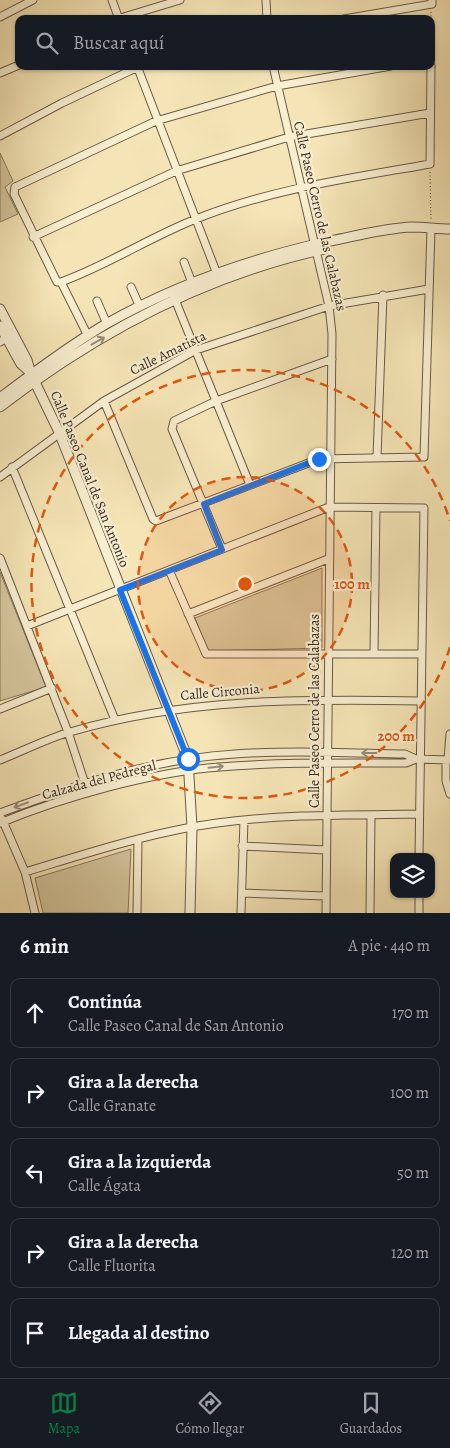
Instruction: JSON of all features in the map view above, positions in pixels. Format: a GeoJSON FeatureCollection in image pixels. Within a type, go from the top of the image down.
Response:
{"type":"FeatureCollection","features":[{"type":"Feature","properties":{"kind":"street"},"geometry":{"type":"LineString","coordinates":[[0,17],[33,0]]}},
{"type":"Feature","properties":{"kind":"street"},"geometry":{"type":"LineString","coordinates":[[112,0],[117,15]]}},
{"type":"Feature","properties":{"kind":"street"},"geometry":{"type":"LineString","coordinates":[[128,15],[180,0]]}},
{"type":"Feature","properties":{"kind":"street"},"geometry":{"type":"LineString","coordinates":[[266,0],[266,15]]}},
{"type":"Feature","properties":{"kind":"street"},"geometry":{"type":"LineString","coordinates":[[365,15],[432,2]]}},
{"type":"Feature","properties":{"kind":"street"},"geometry":{"type":"LineString","coordinates":[[0,73],[15,67]]}},
{"type":"Feature","properties":{"kind":"street"},"geometry":{"type":"LineString","coordinates":[[0,136],[130,70]]}},
{"type":"Feature","properties":{"kind":"street"},"geometry":{"type":"LineString","coordinates":[[139,70],[156,121],[217,274]]}},
{"type":"Feature","properties":{"kind":"street","name":"Calle Paseo Cerro de las Calabazas"},"geometry":{"type":"LineString","coordinates":[[274,70],[328,306],[332,359],[328,559],[326,913]]}},
{"type":"Feature","properties":{"kind":"street"},"geometry":{"type":"LineString","coordinates":[[88,336],[61,282],[57,282],[33,237],[14,190],[156,121],[277,86],[368,70]]}},
{"type":"Feature","properties":{"kind":"street"},"geometry":{"type":"LineString","coordinates":[[61,282],[195,219],[300,187],[430,164],[431,70]]}},
{"type":"Feature","properties":{"kind":"street"},"geometry":{"type":"LineString","coordinates":[[33,237],[176,171],[289,137],[430,113]]}},
{"type":"Feature","properties":{"kind":"street"},"geometry":{"type":"LineString","coordinates":[[104,402],[153,519],[156,521],[204,504],[308,461],[330,457],[424,457],[430,229]]}},
{"type":"Feature","properties":{"kind":"street"},"geometry":{"type":"LineString","coordinates":[[0,398],[174,296],[192,283],[217,274],[314,248],[430,229],[450,229]]}},
{"type":"Feature","properties":{"kind":"street"},"geometry":{"type":"LineString","coordinates":[[0,407],[33,377],[88,336],[140,307],[314,248]]}},
{"type":"Feature","properties":{"kind":"street"},"geometry":{"type":"LineString","coordinates":[[184,262],[192,283]]}},
{"type":"Feature","properties":{"kind":"street"},"geometry":{"type":"LineString","coordinates":[[131,287],[140,307]]}},
{"type":"Feature","properties":{"kind":"street","name":"Calle Amatista"},"geometry":{"type":"LineString","coordinates":[[0,477],[58,432],[104,402],[196,350],[328,306],[382,295],[429,289]]}},
{"type":"Feature","properties":{"kind":"street"},"geometry":{"type":"LineString","coordinates":[[378,457],[382,295]]}},
{"type":"Feature","properties":{"kind":"street"},"geometry":{"type":"LineString","coordinates":[[174,296],[250,485]]}},
{"type":"Feature","properties":{"kind":"street"},"geometry":{"type":"LineString","coordinates":[[97,301],[108,324]]}},
{"type":"Feature","properties":{"kind":"street"},"geometry":{"type":"LineString","coordinates":[[0,309],[28,360],[33,377]]}},
{"type":"Feature","properties":{"kind":"street"},"geometry":{"type":"LineString","coordinates":[[0,326],[3,340],[33,377]]}},
{"type":"Feature","properties":{"kind":"street"},"geometry":{"type":"LineString","coordinates":[[222,550],[172,425],[174,422],[216,401],[332,359]]}},
{"type":"Feature","properties":{"kind":"street","name":"Calle Paseo Canal de San Antonio"},"geometry":{"type":"LineString","coordinates":[[33,377],[58,432],[188,759],[192,827],[190,913]]}},
{"type":"Feature","properties":{"kind":"street"},"geometry":{"type":"LineString","coordinates":[[12,467],[115,720]]}},
{"type":"Feature","properties":{"kind":"street"},"geometry":{"type":"LineString","coordinates":[[27,626],[329,507],[424,508],[421,700],[418,759],[419,853]]}},
{"type":"Feature","properties":{"kind":"street"},"geometry":{"type":"LineString","coordinates":[[374,654],[376,508]]}},
{"type":"Feature","properties":{"kind":"street"},"geometry":{"type":"LineString","coordinates":[[0,558],[52,688],[88,793]]}},
{"type":"Feature","properties":{"kind":"street"},"geometry":{"type":"LineString","coordinates":[[188,614],[328,559]]}},
{"type":"Feature","properties":{"kind":"street"},"geometry":{"type":"LineString","coordinates":[[169,570],[206,654],[422,654]]}},
{"type":"Feature","properties":{"kind":"street"},"geometry":{"type":"LineString","coordinates":[[0,709],[52,688]]}},
{"type":"Feature","properties":{"kind":"street","name":"Calle Circonia"},"geometry":{"type":"LineString","coordinates":[[0,760],[68,732],[115,720],[169,710],[263,700],[421,700]]}},
{"type":"Feature","properties":{"kind":"street"},"geometry":{"type":"LineString","coordinates":[[450,734],[446,781],[450,794]]}},
{"type":"Feature","properties":{"kind":"street","name":"Calzada del Pedregal"},"geometry":{"type":"LineString","coordinates":[[0,813],[84,782],[131,769],[188,759],[234,754],[327,753],[405,754],[418,759],[448,760]]}},
{"type":"Feature","properties":{"kind":"street","name":"Calzada del Pedregal"},"geometry":{"type":"LineString","coordinates":[[2,822],[88,793],[190,770],[219,767],[327,763],[406,763],[418,759]]}},
{"type":"Feature","properties":{"kind":"street"},"geometry":{"type":"LineString","coordinates":[[0,813],[2,822],[25,872],[35,913]]}},
{"type":"Feature","properties":{"kind":"street"},"geometry":{"type":"LineString","coordinates":[[25,872],[138,839],[192,827],[244,820],[326,815],[419,814]]}},
{"type":"Feature","properties":{"kind":"street"},"geometry":{"type":"LineString","coordinates":[[370,913],[371,815]]}},
{"type":"Feature","properties":{"kind":"street"},"geometry":{"type":"LineString","coordinates":[[241,913],[244,820]]}},
{"type":"Feature","properties":{"kind":"street"},"geometry":{"type":"LineString","coordinates":[[136,913],[138,839]]}},
{"type":"Feature","properties":{"kind":"street"},"geometry":{"type":"LineString","coordinates":[[242,846],[326,850]]}},
{"type":"Feature","properties":{"kind":"street"},"geometry":{"type":"LineString","coordinates":[[242,892],[326,896]]}},
{"type":"Feature","properties":{"kind":"street"},"geometry":{"type":"LineString","coordinates":[[419,898],[419,913]]}},
{"type":"Feature","properties":{"kind":"path"},"geometry":{"type":"LineString","coordinates":[[431,15],[432,2]]}},
{"type":"Feature","properties":{"kind":"path"},"geometry":{"type":"LineString","coordinates":[[430,164],[430,229]]}},
{"type":"Feature","properties":{"kind":"shaded area"},"geometry":{"type":"Polygon","coordinates":[[[0,153],[13,181],[5,187],[18,214],[0,222],[0,153]]]}},
{"type":"Feature","properties":{"kind":"shaded area"},"geometry":{"type":"Polygon","coordinates":[[[322,568],[322,648],[208,651],[195,618],[322,568]]]}},
{"type":"Feature","properties":{"kind":"shaded area"},"geometry":{"type":"Polygon","coordinates":[[[0,572],[46,687],[0,701],[0,572]]]}},
{"type":"Feature","properties":{"kind":"shaded area"},"geometry":{"type":"Polygon","coordinates":[[[131,849],[128,913],[43,913],[35,878],[131,849]]]}},
{"type":"Feature","properties":{"kind":"route"},"geometry":{"type":"LineString","coordinates":[[188,759],[120,590],[222,550],[204,504],[308,461],[319,459]]}}]}
